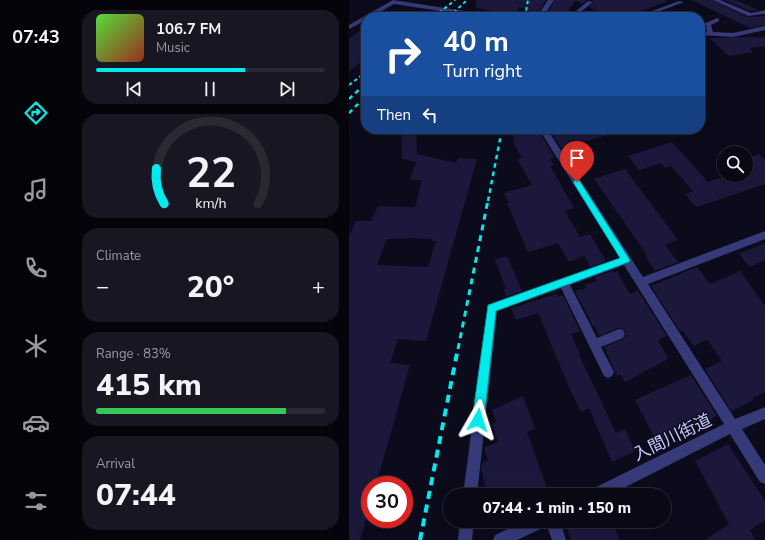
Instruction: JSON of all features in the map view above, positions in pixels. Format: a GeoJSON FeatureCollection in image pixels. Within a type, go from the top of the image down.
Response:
{"type":"FeatureCollection","features":[{"type":"Feature","properties":{"kind":"street"},"geometry":{"type":"LineString","coordinates":[[543,12],[551,0]]}},
{"type":"Feature","properties":{"kind":"street"},"geometry":{"type":"LineString","coordinates":[[716,0],[749,15],[765,12]]}},
{"type":"Feature","properties":{"kind":"street"},"geometry":{"type":"LineString","coordinates":[[376,12],[396,1],[461,12]]}},
{"type":"Feature","properties":{"kind":"street"},"geometry":{"type":"LineString","coordinates":[[579,12],[590,2]]}},
{"type":"Feature","properties":{"kind":"street"},"geometry":{"type":"LineString","coordinates":[[653,12],[681,2]]}},
{"type":"Feature","properties":{"kind":"street"},"geometry":{"type":"LineString","coordinates":[[349,27],[361,20]]}},
{"type":"Feature","properties":{"kind":"street"},"geometry":{"type":"LineString","coordinates":[[705,23],[717,20]]}},
{"type":"Feature","properties":{"kind":"street"},"geometry":{"type":"LineString","coordinates":[[705,26],[711,34]]}},
{"type":"Feature","properties":{"kind":"street"},"geometry":{"type":"LineString","coordinates":[[705,34],[733,35],[765,28]]}},
{"type":"Feature","properties":{"kind":"street"},"geometry":{"type":"LineString","coordinates":[[546,134],[765,477]]}},
{"type":"Feature","properties":{"kind":"street"},"geometry":{"type":"LineString","coordinates":[[641,282],[765,235]]}},
{"type":"Feature","properties":{"kind":"street"},"geometry":{"type":"LineString","coordinates":[[471,488],[492,308],[626,260]]}},
{"type":"Feature","properties":{"kind":"street"},"geometry":{"type":"LineString","coordinates":[[563,282],[608,372]]}},
{"type":"Feature","properties":{"kind":"street"},"geometry":{"type":"LineString","coordinates":[[594,344],[619,334]]}},
{"type":"Feature","properties":{"kind":"street","name":"入間川街道"},"geometry":{"type":"LineString","coordinates":[[609,488],[733,426],[765,413]]}},
{"type":"Feature","properties":{"kind":"street"},"geometry":{"type":"LineString","coordinates":[[465,540],[466,528]]}},
{"type":"Feature","properties":{"kind":"street"},"geometry":{"type":"LineString","coordinates":[[500,540],[527,528]]}},
{"type":"Feature","properties":{"kind":"street"},"geometry":{"type":"LineString","coordinates":[[555,528],[559,540]]}},
{"type":"Feature","properties":{"kind":"building"},"geometry":{"type":"Polygon","coordinates":[[[476,0],[546,0],[539,12],[519,7],[516,12],[498,12],[476,8],[476,0]]]}},
{"type":"Feature","properties":{"kind":"building"},"geometry":{"type":"Polygon","coordinates":[[[555,0],[576,0],[568,12],[548,12],[555,0]]]}},
{"type":"Feature","properties":{"kind":"building"},"geometry":{"type":"Polygon","coordinates":[[[576,0],[587,0],[582,4],[576,0]]]}},
{"type":"Feature","properties":{"kind":"building"},"geometry":{"type":"Polygon","coordinates":[[[591,0],[666,0],[666,2],[638,12],[598,12],[589,7],[594,2],[591,0]]]}},
{"type":"Feature","properties":{"kind":"building"},"geometry":{"type":"Polygon","coordinates":[[[692,0],[712,0],[747,17],[765,16],[765,25],[750,28],[692,0]]]}},
{"type":"Feature","properties":{"kind":"building"},"geometry":{"type":"Polygon","coordinates":[[[724,0],[736,0],[758,10],[751,11],[724,0]]]}},
{"type":"Feature","properties":{"kind":"building"},"geometry":{"type":"Polygon","coordinates":[[[361,30],[361,61],[349,72],[349,39],[361,30]]]}},
{"type":"Feature","properties":{"kind":"building"},"geometry":{"type":"Polygon","coordinates":[[[765,37],[765,46],[749,48],[753,52],[729,56],[709,38],[765,37]]]}},
{"type":"Feature","properties":{"kind":"building"},"geometry":{"type":"Polygon","coordinates":[[[401,134],[416,134],[417,156],[418,154],[456,163],[458,158],[477,159],[426,341],[398,339],[390,363],[410,365],[379,476],[361,476],[361,528],[364,528],[360,540],[349,540],[349,236],[356,221],[371,221],[378,206],[415,207],[422,180],[410,180],[416,162],[402,159],[401,134]],[[412,238],[387,239],[377,265],[428,267],[436,241],[432,241],[433,239],[412,238]]]}},
{"type":"Feature","properties":{"kind":"building"},"geometry":{"type":"Polygon","coordinates":[[[541,134],[554,157],[550,159],[554,165],[550,166],[574,208],[565,211],[580,237],[590,234],[606,261],[590,267],[584,256],[569,262],[558,243],[528,252],[504,193],[532,185],[518,160],[522,158],[512,141],[515,140],[512,135],[541,134]]]}},
{"type":"Feature","properties":{"kind":"building"},"geometry":{"type":"Polygon","coordinates":[[[552,134],[611,134],[561,148],[552,134]]]}},
{"type":"Feature","properties":{"kind":"building"},"geometry":{"type":"Polygon","coordinates":[[[672,142],[708,182],[717,179],[717,182],[753,182],[753,156],[759,154],[765,160],[765,184],[696,207],[685,194],[693,191],[671,166],[665,168],[661,163],[639,170],[628,156],[672,142]]]}},
{"type":"Feature","properties":{"kind":"building"},"geometry":{"type":"Polygon","coordinates":[[[625,169],[678,240],[665,245],[678,262],[655,271],[645,256],[647,255],[594,179],[625,169]]]}},
{"type":"Feature","properties":{"kind":"building"},"geometry":{"type":"Polygon","coordinates":[[[765,243],[765,260],[750,267],[739,254],[765,243]]]}},
{"type":"Feature","properties":{"kind":"building"},"geometry":{"type":"Polygon","coordinates":[[[507,256],[522,291],[506,297],[504,290],[506,289],[495,260],[507,256]]]}},
{"type":"Feature","properties":{"kind":"building"},"geometry":{"type":"Polygon","coordinates":[[[697,267],[710,284],[740,271],[765,306],[765,392],[753,398],[754,400],[731,411],[705,369],[722,361],[707,339],[694,346],[682,330],[680,331],[651,286],[697,267]]]}},
{"type":"Feature","properties":{"kind":"building"},"geometry":{"type":"Polygon","coordinates":[[[612,271],[613,273],[617,271],[630,294],[638,291],[667,336],[658,340],[668,359],[625,382],[620,374],[617,376],[604,347],[624,339],[626,335],[624,329],[618,328],[599,336],[575,291],[586,288],[584,285],[597,281],[595,277],[612,271]]]}},
{"type":"Feature","properties":{"kind":"building"},"geometry":{"type":"Polygon","coordinates":[[[557,294],[558,297],[563,295],[580,331],[571,334],[580,354],[579,355],[616,433],[625,429],[635,451],[612,462],[589,408],[581,412],[538,313],[516,320],[511,308],[557,294]]]}},
{"type":"Feature","properties":{"kind":"building"},"geometry":{"type":"Polygon","coordinates":[[[691,375],[717,416],[692,428],[691,426],[658,444],[635,400],[691,375]]]}},
{"type":"Feature","properties":{"kind":"building"},"geometry":{"type":"Polygon","coordinates":[[[523,396],[535,429],[527,432],[547,488],[486,488],[481,470],[482,463],[488,460],[484,448],[498,442],[492,424],[496,422],[492,410],[523,396]]]}},
{"type":"Feature","properties":{"kind":"building"},"geometry":{"type":"Polygon","coordinates":[[[728,444],[765,501],[765,520],[750,530],[755,540],[705,540],[729,524],[695,461],[728,444]]]}},
{"type":"Feature","properties":{"kind":"building"},"geometry":{"type":"Polygon","coordinates":[[[615,528],[620,540],[571,540],[567,529],[615,528]]]}},
{"type":"Feature","properties":{"kind":"railway"},"geometry":{"type":"LineString","coordinates":[[440,12],[455,0]]}},
{"type":"Feature","properties":{"kind":"railway"},"geometry":{"type":"LineString","coordinates":[[454,12],[467,0]]}},
{"type":"Feature","properties":{"kind":"railway"},"geometry":{"type":"LineString","coordinates":[[526,12],[528,0]]}},
{"type":"Feature","properties":{"kind":"railway"},"geometry":{"type":"LineString","coordinates":[[349,85],[361,76]]}},
{"type":"Feature","properties":{"kind":"railway"},"geometry":{"type":"LineString","coordinates":[[349,99],[361,88]]}},
{"type":"Feature","properties":{"kind":"railway"},"geometry":{"type":"LineString","coordinates":[[349,113],[361,101]]}},
{"type":"Feature","properties":{"kind":"railway"},"geometry":{"type":"LineString","coordinates":[[488,201],[501,134]]}},
{"type":"Feature","properties":{"kind":"railway"},"geometry":{"type":"LineString","coordinates":[[458,349],[488,200]]}},
{"type":"Feature","properties":{"kind":"railway"},"geometry":{"type":"LineString","coordinates":[[420,540],[458,348]]}},
{"type":"Feature","properties":{"kind":"route"},"geometry":{"type":"LineString","coordinates":[[478,420],[492,308],[626,260],[577,182]]}}]}
